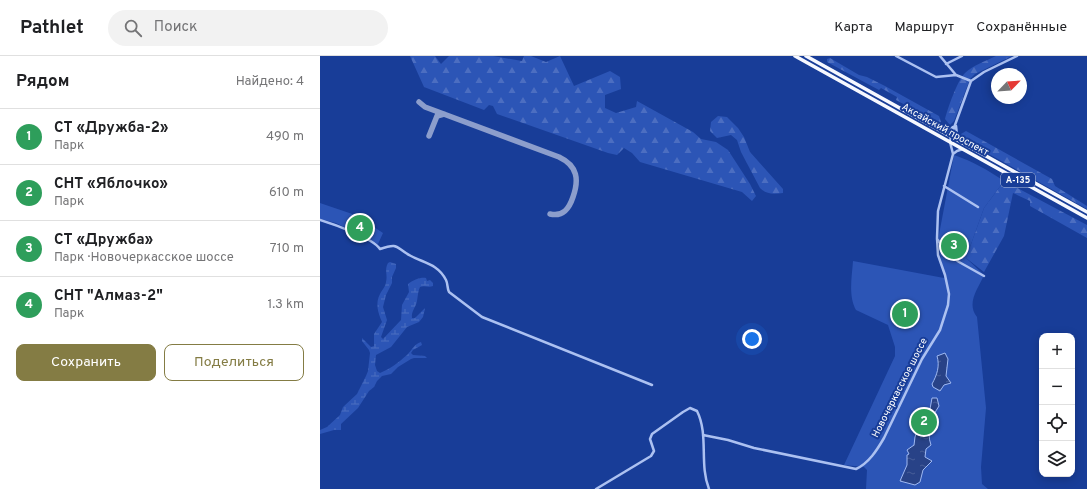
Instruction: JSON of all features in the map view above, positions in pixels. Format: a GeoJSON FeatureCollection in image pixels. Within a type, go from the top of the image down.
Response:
{"type":"FeatureCollection","features":[{"type":"Feature","properties":{"kind":"main road","name":"Аксайский проспект"},"geometry":{"type":"LineString","coordinates":[[795,56],[1087,218]]}},
{"type":"Feature","properties":{"kind":"main road","name":"Аксайский проспект"},"geometry":{"type":"LineString","coordinates":[[806,56],[811,57],[1087,212]]}},
{"type":"Feature","properties":{"kind":"main road"},"geometry":{"type":"LineString","coordinates":[[931,131],[948,138],[951,136]]}},
{"type":"Feature","properties":{"kind":"street"},"geometry":{"type":"LineString","coordinates":[[896,56],[936,77],[956,75],[972,81]]}},
{"type":"Feature","properties":{"kind":"street"},"geometry":{"type":"LineString","coordinates":[[940,56],[956,75]]}},
{"type":"Feature","properties":{"kind":"street"},"geometry":{"type":"LineString","coordinates":[[946,64],[962,56]]}},
{"type":"Feature","properties":{"kind":"street"},"geometry":{"type":"LineString","coordinates":[[964,149],[953,154],[950,142],[972,81],[984,72],[1017,56]]}},
{"type":"Feature","properties":{"kind":"street"},"geometry":{"type":"LineString","coordinates":[[941,130],[946,132],[949,131],[956,124]]}},
{"type":"Feature","properties":{"kind":"street"},"geometry":{"type":"LineString","coordinates":[[956,124],[957,135],[964,143]]}},
{"type":"Feature","properties":{"kind":"street","name":"Новочеркасское шоссе"},"geometry":{"type":"LineString","coordinates":[[703,435],[728,440],[754,448],[844,467],[856,469],[865,463],[878,448],[884,438],[922,359],[940,330],[946,312],[950,294],[938,255],[938,211],[953,154]]}},
{"type":"Feature","properties":{"kind":"street"},"geometry":{"type":"LineString","coordinates":[[944,186],[978,207]]}},
{"type":"Feature","properties":{"kind":"street"},"geometry":{"type":"LineString","coordinates":[[320,220],[336,225],[371,241],[380,249],[395,245],[410,256],[429,263],[447,281],[449,292],[482,316],[652,385]]}},
{"type":"Feature","properties":{"kind":"street"},"geometry":{"type":"LineString","coordinates":[[937,238],[950,255],[959,262],[984,276]]}},
{"type":"Feature","properties":{"kind":"street"},"geometry":{"type":"LineString","coordinates":[[596,489],[651,456],[654,451],[650,439],[652,434],[687,409],[692,408],[697,411],[703,435],[704,471],[709,489]]}},
{"type":"Feature","properties":{"kind":"green space"},"geometry":{"type":"Polygon","coordinates":[[[410,56],[435,56],[441,64],[449,56],[493,56],[522,61],[524,56],[531,56],[546,62],[560,56],[574,86],[610,71],[620,77],[621,89],[605,95],[605,108],[616,113],[636,107],[637,101],[693,132],[701,139],[716,142],[728,150],[756,196],[752,201],[742,192],[640,162],[632,153],[624,148],[617,155],[608,153],[497,114],[493,106],[489,105],[484,110],[424,87],[410,56]]]}},
{"type":"Feature","properties":{"kind":"green space"},"geometry":{"type":"Polygon","coordinates":[[[996,56],[1012,56],[975,74],[970,79],[954,121],[950,125],[945,119],[953,95],[962,77],[965,73],[980,63],[996,56]]]}},
{"type":"Feature","properties":{"kind":"green space"},"geometry":{"type":"Polygon","coordinates":[[[830,58],[859,75],[867,77],[885,86],[939,116],[941,122],[939,123],[896,100],[897,97],[881,88],[879,90],[827,62],[827,59],[830,58]]]}},
{"type":"Feature","properties":{"kind":"green space"},"geometry":{"type":"Polygon","coordinates":[[[718,116],[727,117],[738,128],[744,137],[750,152],[783,189],[783,193],[771,194],[760,188],[741,152],[737,140],[731,135],[717,138],[710,131],[711,122],[718,116]]]}},
{"type":"Feature","properties":{"kind":"green space"},"geometry":{"type":"Polygon","coordinates":[[[966,131],[1052,179],[1055,186],[1087,206],[1087,209],[962,139],[961,134],[966,131]]]}},
{"type":"Feature","properties":{"kind":"green space"},"geometry":{"type":"Polygon","coordinates":[[[954,155],[980,166],[1004,181],[984,208],[966,258],[984,275],[974,296],[973,306],[977,317],[986,408],[981,467],[982,484],[988,489],[866,489],[867,470],[864,467],[844,465],[895,356],[895,347],[888,325],[856,310],[851,292],[853,261],[944,278],[945,275],[938,240],[954,155]]]}},
{"type":"Feature","properties":{"kind":"green space"},"geometry":{"type":"Polygon","coordinates":[[[1004,181],[1087,225],[1087,238],[1030,206],[1030,201],[1013,193],[1004,236],[984,272],[966,258],[984,208],[1004,181]]]}},
{"type":"Feature","properties":{"kind":"green space"},"geometry":{"type":"Polygon","coordinates":[[[320,203],[364,218],[365,221],[383,233],[378,244],[336,223],[320,219],[320,203]]]}},
{"type":"Feature","properties":{"kind":"green space"},"geometry":{"type":"Polygon","coordinates":[[[390,262],[396,264],[396,268],[383,307],[387,320],[381,337],[383,339],[401,320],[402,305],[409,292],[408,284],[417,279],[426,278],[427,281],[430,280],[433,283],[433,286],[420,287],[412,313],[412,318],[415,318],[425,308],[423,317],[419,322],[407,327],[391,347],[376,355],[375,365],[377,371],[380,373],[398,363],[413,347],[421,342],[422,345],[413,350],[411,353],[413,355],[425,356],[427,358],[411,359],[398,367],[391,374],[382,376],[369,391],[358,408],[341,424],[341,430],[334,430],[320,434],[320,430],[327,427],[340,415],[343,407],[357,394],[366,376],[370,353],[362,341],[362,338],[371,347],[374,346],[374,334],[382,322],[378,312],[378,297],[386,284],[386,268],[390,262]]]}},
{"type":"Feature","properties":{"kind":"water"},"geometry":{"type":"Polygon","coordinates":[[[945,353],[948,359],[946,376],[951,383],[944,385],[940,391],[933,387],[932,384],[938,370],[937,356],[945,353]]]}},
{"type":"Feature","properties":{"kind":"water"},"geometry":{"type":"Polygon","coordinates":[[[932,398],[937,398],[939,406],[930,425],[929,435],[931,445],[926,449],[925,457],[932,461],[923,470],[920,482],[915,485],[900,481],[907,465],[907,455],[909,454],[907,450],[914,445],[915,437],[922,418],[930,409],[932,398]]]}},
{"type":"Feature","properties":{"kind":"taxiway"},"geometry":{"type":"LineString","coordinates":[[419,102],[425,107],[559,157],[570,165],[576,179],[575,191],[571,201],[562,213],[555,215],[550,214]]}},
{"type":"Feature","properties":{"kind":"taxiway"},"geometry":{"type":"LineString","coordinates":[[429,136],[437,116],[444,114]]}},
{"type":"Feature","properties":{"kind":"place","name":"СНТ \"Алмаз-2\""},"geometry":{"type":"Point","coordinates":[360,228]}},
{"type":"Feature","properties":{"kind":"place","name":"СТ «Дружба»"},"geometry":{"type":"Point","coordinates":[954,246]}},
{"type":"Feature","properties":{"kind":"place","name":"СТ «Дружба-2»"},"geometry":{"type":"Point","coordinates":[905,314]}},
{"type":"Feature","properties":{"kind":"place","name":"СНТ «Яблочко»"},"geometry":{"type":"Point","coordinates":[924,422]}}]}
